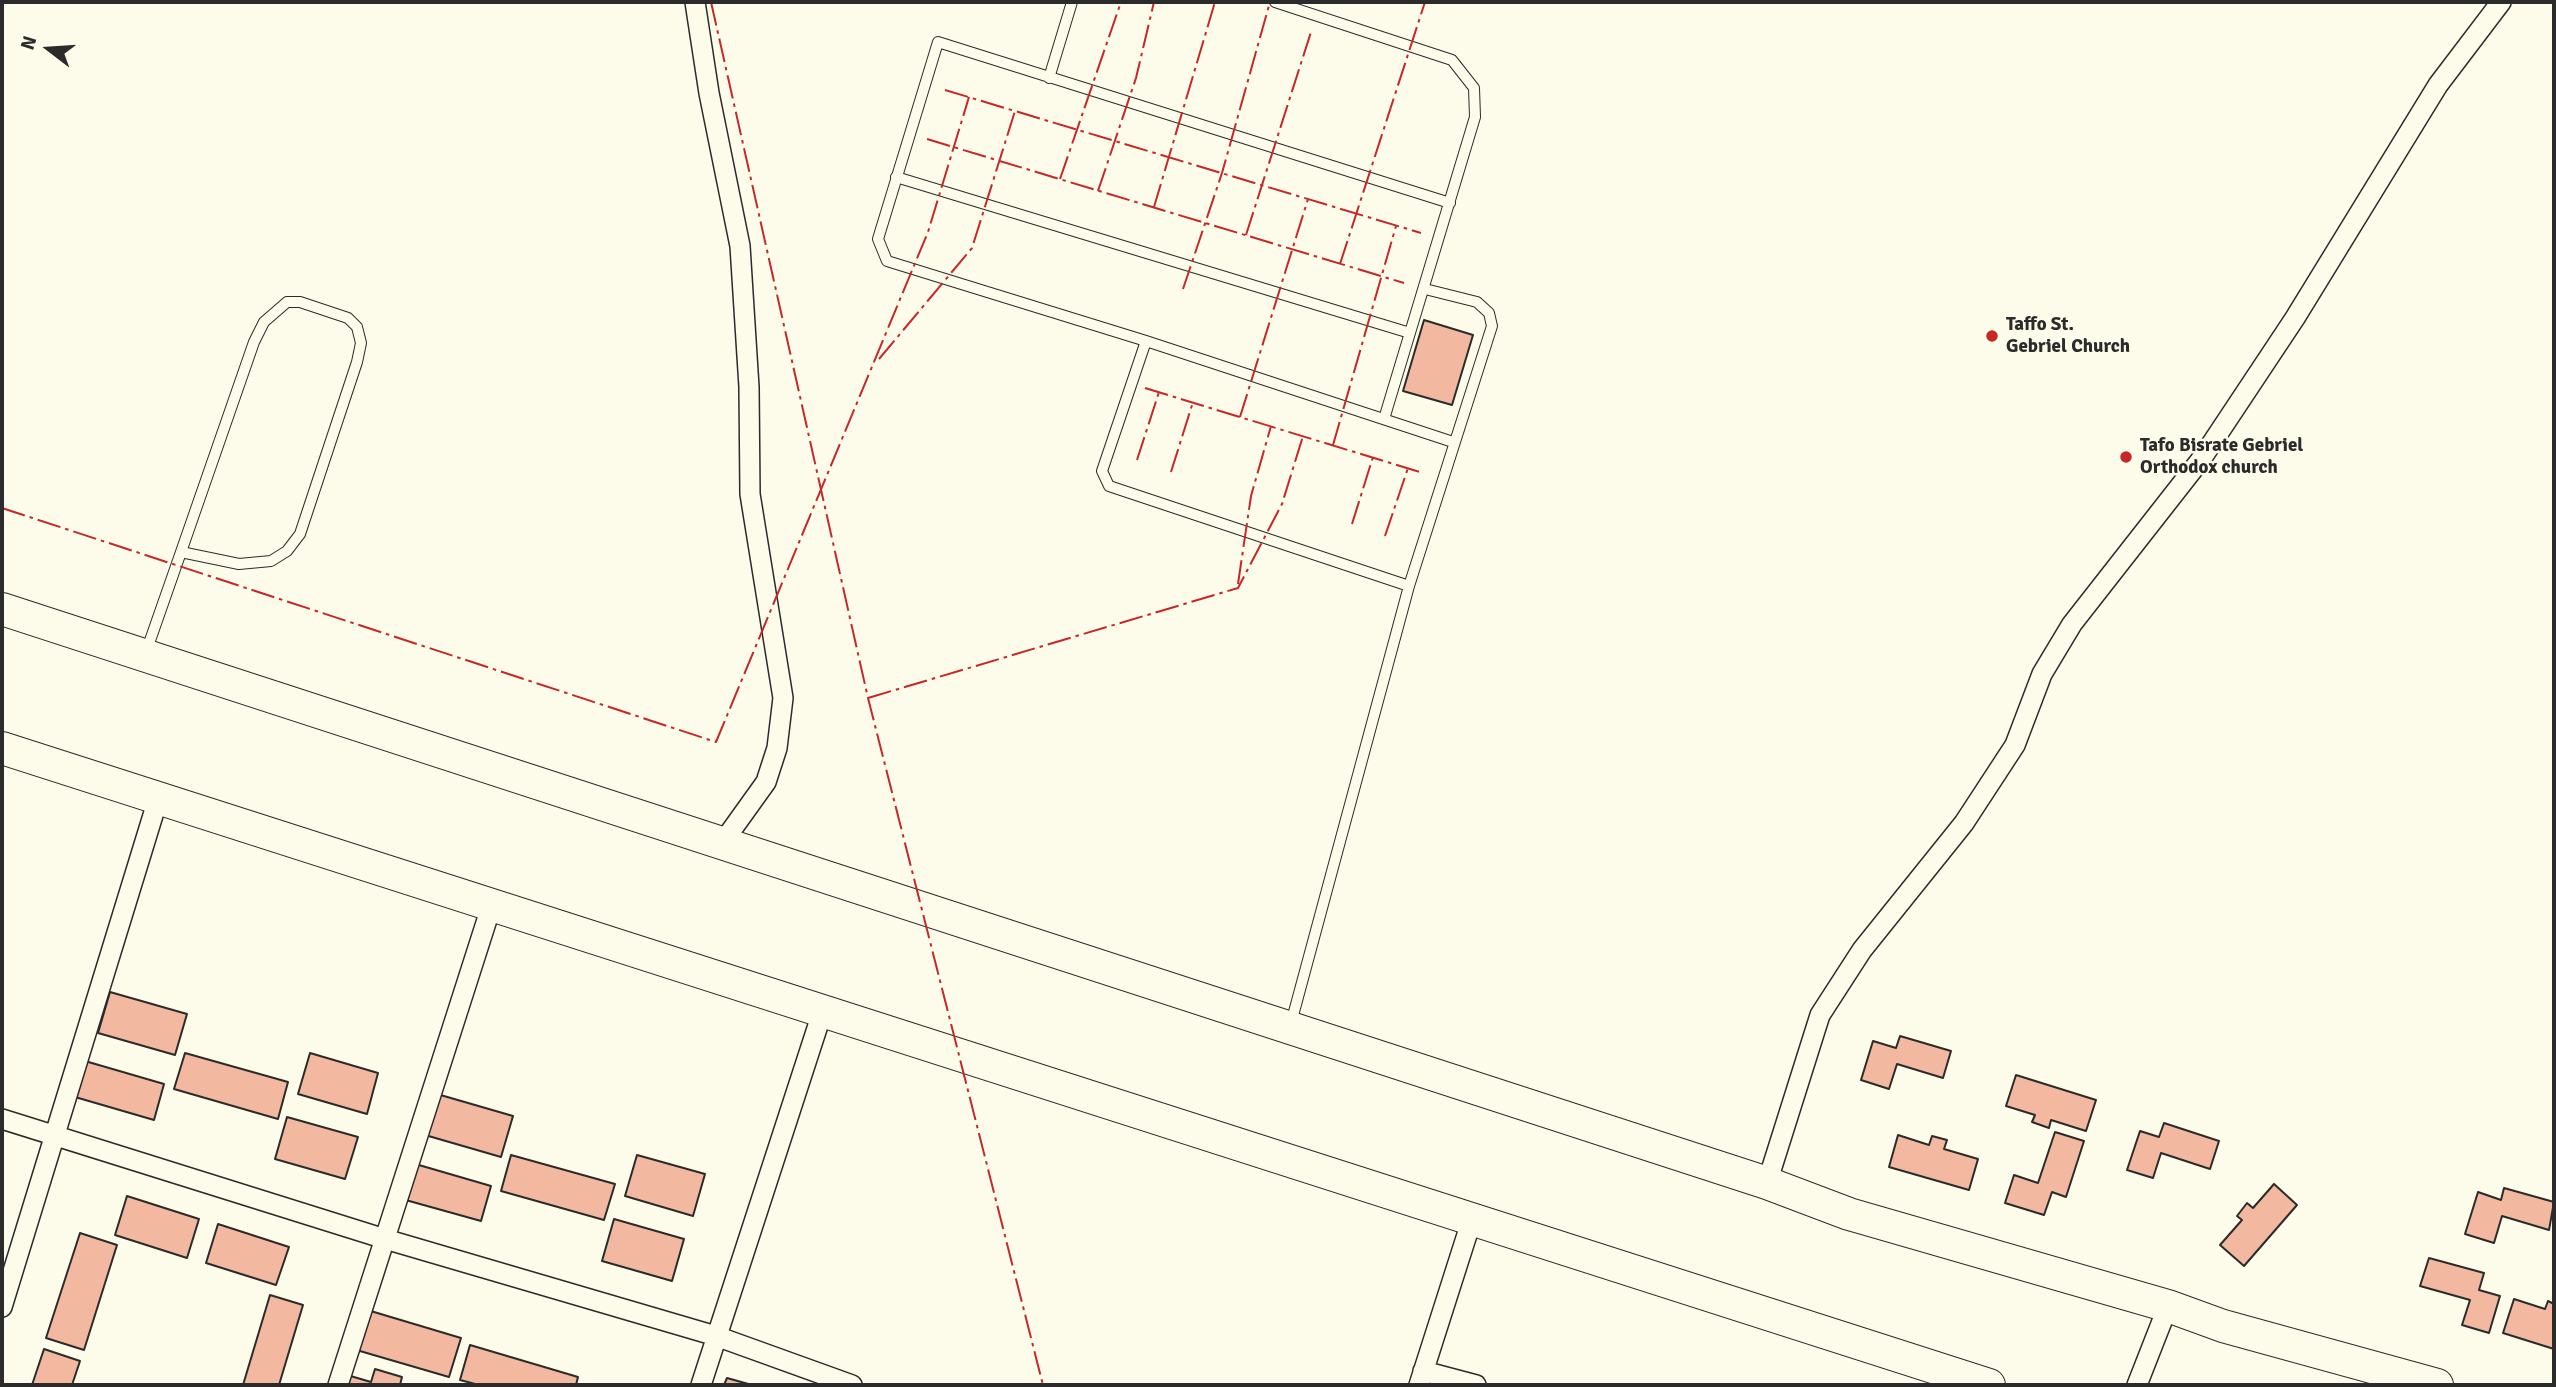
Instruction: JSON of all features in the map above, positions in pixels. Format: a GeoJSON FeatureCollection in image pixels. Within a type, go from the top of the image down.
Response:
{"type":"FeatureCollection","features":[{"type":"Feature","properties":{"kind":"highway"},"geometry":{"type":"LineString","coordinates":[[2,610],[1767,1183],[1849,1214],[2168,1306],[2223,1326],[2437,1385]]}},
{"type":"Feature","properties":{"kind":"highway"},"geometry":{"type":"LineString","coordinates":[[2,748],[1989,1385]]}},
{"type":"Feature","properties":{"kind":"street"},"geometry":{"type":"LineString","coordinates":[[695,2],[709,93],[740,246],[749,387],[750,494],[783,698],[777,748],[766,782],[723,842]]}},
{"type":"Feature","properties":{"kind":"street"},"geometry":{"type":"LineString","coordinates":[[1767,1183],[1820,1015],[1862,950],[1964,823],[2014,745],[2042,674],[2072,624],[2202,458],[2295,318],[2438,85],[2501,2]]}},
{"type":"Feature","properties":{"kind":"street"},"geometry":{"type":"LineString","coordinates":[[2,1307],[158,800]]}},
{"type":"Feature","properties":{"kind":"street"},"geometry":{"type":"LineString","coordinates":[[338,1385],[492,904]]}},
{"type":"Feature","properties":{"kind":"street"},"geometry":{"type":"LineString","coordinates":[[701,1385],[822,1013]]}},
{"type":"Feature","properties":{"kind":"street"},"geometry":{"type":"LineString","coordinates":[[2,1119],[384,1239],[716,1336],[852,1385]]}},
{"type":"Feature","properties":{"kind":"street"},"geometry":{"type":"LineString","coordinates":[[1472,1219],[1421,1378],[1476,1385]]}},
{"type":"Feature","properties":{"kind":"street"},"geometry":{"type":"LineString","coordinates":[[2137,1385],[2168,1306]]}},
{"type":"Feature","properties":{"kind":"lane"},"geometry":{"type":"LineString","coordinates":[[1049,78],[1072,2]]}},
{"type":"Feature","properties":{"kind":"lane"},"geometry":{"type":"LineString","coordinates":[[1275,2],[1452,61],[1474,89],[1475,117],[1384,419]]}},
{"type":"Feature","properties":{"kind":"lane"},"geometry":{"type":"LineString","coordinates":[[1450,203],[937,41],[878,239],[887,261],[1146,341],[1453,442]]}},
{"type":"Feature","properties":{"kind":"lane"},"geometry":{"type":"LineString","coordinates":[[896,177],[1410,333]]}},
{"type":"Feature","properties":{"kind":"lane"},"geometry":{"type":"LineString","coordinates":[[1289,1028],[1409,586],[1492,326],[1489,313],[1477,302],[1425,289]]}},
{"type":"Feature","properties":{"kind":"lane"},"geometry":{"type":"LineString","coordinates":[[144,656],[181,552],[264,322],[287,302],[300,302],[348,318],[357,327],[361,343],[357,362],[300,534],[287,551],[271,561],[239,564],[181,552]]}},
{"type":"Feature","properties":{"kind":"lane"},"geometry":{"type":"LineString","coordinates":[[1146,341],[1102,471],[1109,486],[1409,586]]}},
{"type":"Feature","properties":{"kind":"building"},"geometry":{"type":"Polygon","coordinates":[[[1424,320],[1473,335],[1452,405],[1403,391],[1424,320]]]}},
{"type":"Feature","properties":{"kind":"building"},"geometry":{"type":"Polygon","coordinates":[[[110,992],[187,1014],[175,1055],[98,1033],[110,992]]]}},
{"type":"Feature","properties":{"kind":"building"},"geometry":{"type":"Polygon","coordinates":[[[1900,1036],[1951,1051],[1943,1078],[1897,1064],[1889,1089],[1861,1080],[1873,1041],[1896,1048],[1900,1036]]]}},
{"type":"Feature","properties":{"kind":"building"},"geometry":{"type":"Polygon","coordinates":[[[185,1053],[288,1082],[278,1119],[174,1089],[185,1053]]]}},
{"type":"Feature","properties":{"kind":"building"},"geometry":{"type":"Polygon","coordinates":[[[310,1053],[378,1073],[367,1114],[298,1094],[310,1053]]]}},
{"type":"Feature","properties":{"kind":"building"},"geometry":{"type":"Polygon","coordinates":[[[85,1061],[164,1084],[154,1120],[75,1097],[85,1061]]]}},
{"type":"Feature","properties":{"kind":"building"},"geometry":{"type":"Polygon","coordinates":[[[2016,1075],[2096,1100],[2086,1131],[2051,1120],[2049,1128],[2032,1122],[2035,1115],[2006,1106],[2016,1075]]]}},
{"type":"Feature","properties":{"kind":"building"},"geometry":{"type":"Polygon","coordinates":[[[437,1094],[513,1116],[501,1157],[425,1135],[437,1094]]]}},
{"type":"Feature","properties":{"kind":"building"},"geometry":{"type":"Polygon","coordinates":[[[287,1117],[358,1137],[345,1179],[275,1159],[287,1117]]]}},
{"type":"Feature","properties":{"kind":"building"},"geometry":{"type":"Polygon","coordinates":[[[2164,1123],[2219,1141],[2210,1169],[2161,1153],[2153,1178],[2127,1170],[2140,1131],[2159,1137],[2164,1123]]]}},
{"type":"Feature","properties":{"kind":"building"},"geometry":{"type":"Polygon","coordinates":[[[2055,1132],[2084,1141],[2066,1197],[2052,1192],[2044,1215],[2005,1203],[2014,1175],[2038,1183],[2055,1132]]]}},
{"type":"Feature","properties":{"kind":"building"},"geometry":{"type":"Polygon","coordinates":[[[1898,1135],[1929,1145],[1932,1136],[1947,1140],[1944,1149],[1978,1159],[1969,1190],[1889,1167],[1898,1135]]]}},
{"type":"Feature","properties":{"kind":"building"},"geometry":{"type":"Polygon","coordinates":[[[511,1155],[615,1184],[604,1220],[501,1191],[511,1155]]]}},
{"type":"Feature","properties":{"kind":"building"},"geometry":{"type":"Polygon","coordinates":[[[637,1155],[705,1174],[693,1216],[625,1196],[637,1155]]]}},
{"type":"Feature","properties":{"kind":"building"},"geometry":{"type":"Polygon","coordinates":[[[412,1163],[491,1186],[481,1221],[402,1199],[412,1163]]]}},
{"type":"Feature","properties":{"kind":"building"},"geometry":{"type":"Polygon","coordinates":[[[2274,1184],[2297,1205],[2244,1266],[2220,1245],[2242,1220],[2237,1216],[2247,1203],[2253,1208],[2274,1184]]]}},
{"type":"Feature","properties":{"kind":"building"},"geometry":{"type":"Polygon","coordinates":[[[2504,1188],[2554,1202],[2549,1230],[2502,1216],[2494,1243],[2465,1234],[2478,1192],[2501,1200],[2504,1188]]]}},
{"type":"Feature","properties":{"kind":"building"},"geometry":{"type":"Polygon","coordinates":[[[127,1196],[199,1219],[187,1258],[115,1235],[127,1196]]]}},
{"type":"Feature","properties":{"kind":"building"},"geometry":{"type":"Polygon","coordinates":[[[614,1219],[684,1239],[672,1281],[602,1261],[614,1219]]]}},
{"type":"Feature","properties":{"kind":"building"},"geometry":{"type":"Polygon","coordinates":[[[218,1224],[289,1247],[276,1285],[206,1263],[218,1224]]]}},
{"type":"Feature","properties":{"kind":"building"},"geometry":{"type":"Polygon","coordinates":[[[80,1233],[117,1245],[84,1350],[46,1338],[80,1233]]]}},
{"type":"Feature","properties":{"kind":"building"},"geometry":{"type":"Polygon","coordinates":[[[2429,1258],[2484,1273],[2479,1290],[2500,1296],[2489,1333],[2462,1325],[2470,1300],[2420,1286],[2429,1258]]]}},
{"type":"Feature","properties":{"kind":"building"},"geometry":{"type":"Polygon","coordinates":[[[270,1295],[303,1305],[279,1385],[243,1385],[270,1295]]]}},
{"type":"Feature","properties":{"kind":"building"},"geometry":{"type":"Polygon","coordinates":[[[2514,1299],[2545,1309],[2548,1301],[2554,1304],[2554,1349],[2503,1333],[2514,1299]]]}},
{"type":"Feature","properties":{"kind":"building"},"geometry":{"type":"Polygon","coordinates":[[[364,1309],[461,1338],[449,1377],[353,1349],[364,1309]]]}},
{"type":"Feature","properties":{"kind":"building"},"geometry":{"type":"Polygon","coordinates":[[[470,1345],[578,1377],[576,1385],[479,1385],[460,1380],[470,1345]]]}},
{"type":"Feature","properties":{"kind":"building"},"geometry":{"type":"Polygon","coordinates":[[[44,1349],[80,1361],[72,1385],[32,1385],[44,1349]]]}},
{"type":"Feature","properties":{"kind":"building"},"geometry":{"type":"Polygon","coordinates":[[[375,1369],[402,1377],[400,1385],[344,1385],[347,1375],[371,1382],[375,1369]]]}},
{"type":"Feature","properties":{"kind":"building"},"geometry":{"type":"Polygon","coordinates":[[[727,1378],[752,1385],[724,1385],[727,1378]]]}},
{"type":"Feature","properties":{"kind":"power"},"geometry":{"type":"LineString","coordinates":[[711,2],[868,698],[1043,1385]]}},
{"type":"Feature","properties":{"kind":"power"},"geometry":{"type":"LineString","coordinates":[[1060,179],[1121,2]]}},
{"type":"Feature","properties":{"kind":"power"},"geometry":{"type":"LineString","coordinates":[[1098,191],[1136,78],[1154,2]]}},
{"type":"Feature","properties":{"kind":"power"},"geometry":{"type":"LineString","coordinates":[[1154,207],[1215,2]]}},
{"type":"Feature","properties":{"kind":"power"},"geometry":{"type":"LineString","coordinates":[[1183,289],[1222,173],[1270,2]]}},
{"type":"Feature","properties":{"kind":"power"},"geometry":{"type":"LineString","coordinates":[[1340,264],[1425,2]]}},
{"type":"Feature","properties":{"kind":"power"},"geometry":{"type":"LineString","coordinates":[[1246,235],[1311,32]]}},
{"type":"Feature","properties":{"kind":"power"},"geometry":{"type":"LineString","coordinates":[[945,90],[1421,233]]}},
{"type":"Feature","properties":{"kind":"power"},"geometry":{"type":"LineString","coordinates":[[2,508],[716,742],[928,232],[969,97]]}},
{"type":"Feature","properties":{"kind":"power"},"geometry":{"type":"LineString","coordinates":[[879,359],[972,248],[1015,111]]}},
{"type":"Feature","properties":{"kind":"power"},"geometry":{"type":"LineString","coordinates":[[927,139],[1404,283]]}},
{"type":"Feature","properties":{"kind":"power"},"geometry":{"type":"LineString","coordinates":[[1240,417],[1308,199]]}},
{"type":"Feature","properties":{"kind":"power"},"geometry":{"type":"LineString","coordinates":[[1333,445],[1396,226]]}},
{"type":"Feature","properties":{"kind":"power"},"geometry":{"type":"LineString","coordinates":[[1145,388],[1423,473]]}},
{"type":"Feature","properties":{"kind":"power"},"geometry":{"type":"LineString","coordinates":[[1137,460],[1159,392]]}},
{"type":"Feature","properties":{"kind":"power"},"geometry":{"type":"LineString","coordinates":[[1171,472],[1193,402]]}},
{"type":"Feature","properties":{"kind":"power"},"geometry":{"type":"LineString","coordinates":[[1238,584],[1251,496],[1271,426]]}},
{"type":"Feature","properties":{"kind":"power"},"geometry":{"type":"LineString","coordinates":[[868,698],[1238,588],[1282,504],[1303,436]]}},
{"type":"Feature","properties":{"kind":"power"},"geometry":{"type":"LineString","coordinates":[[1352,524],[1373,457]]}},
{"type":"Feature","properties":{"kind":"power"},"geometry":{"type":"LineString","coordinates":[[1385,536],[1408,468]]}},
{"type":"Feature","properties":{"kind":"place","name":"Taffo St. Gebriel Church"},"geometry":{"type":"Point","coordinates":[1992,336]}},
{"type":"Feature","properties":{"kind":"place","name":"Tafo Bisrate Gebriel Orthodox church"},"geometry":{"type":"Point","coordinates":[2126,457]}}]}
